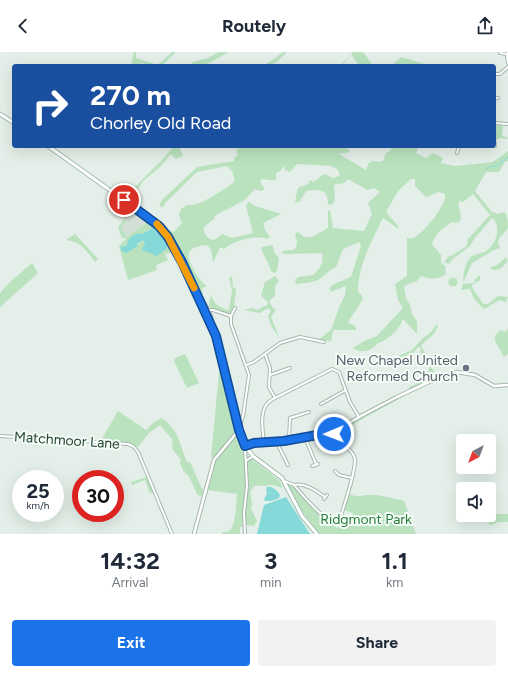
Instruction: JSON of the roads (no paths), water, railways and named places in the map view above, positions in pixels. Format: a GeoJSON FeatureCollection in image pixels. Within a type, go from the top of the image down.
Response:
{"type":"FeatureCollection","features":[{"type":"Feature","properties":{"kind":"main road"},"geometry":{"type":"LineString","coordinates":[[0,114],[12,122]]}},
{"type":"Feature","properties":{"kind":"main road"},"geometry":{"type":"LineString","coordinates":[[51,148],[159,226],[168,237],[211,324],[220,349],[239,430],[245,446],[253,456],[279,476],[302,516],[317,534]]}},
{"type":"Feature","properties":{"kind":"street"},"geometry":{"type":"LineString","coordinates":[[499,53],[508,53],[508,63]]}},
{"type":"Feature","properties":{"kind":"street"},"geometry":{"type":"LineString","coordinates":[[496,74],[500,74],[508,67]]}},
{"type":"Feature","properties":{"kind":"street"},"geometry":{"type":"LineString","coordinates":[[496,123],[508,124]]}},
{"type":"Feature","properties":{"kind":"street"},"geometry":{"type":"LineString","coordinates":[[457,153],[458,148]]}},
{"type":"Feature","properties":{"kind":"street"},"geometry":{"type":"LineString","coordinates":[[198,297],[202,299],[208,310],[212,319],[211,324]]}},
{"type":"Feature","properties":{"kind":"street"},"geometry":{"type":"LineString","coordinates":[[194,534],[214,461],[239,430],[243,416],[249,378],[232,324],[231,316],[235,308]]}},
{"type":"Feature","properties":{"kind":"street"},"geometry":{"type":"LineString","coordinates":[[208,310],[214,310],[231,316]]}},
{"type":"Feature","properties":{"kind":"street"},"geometry":{"type":"LineString","coordinates":[[246,365],[254,362],[278,343],[298,338],[324,342]]}},
{"type":"Feature","properties":{"kind":"street"},"geometry":{"type":"LineString","coordinates":[[265,354],[270,366],[269,387],[275,398]]}},
{"type":"Feature","properties":{"kind":"street"},"geometry":{"type":"LineString","coordinates":[[270,375],[290,368]]}},
{"type":"Feature","properties":{"kind":"street"},"geometry":{"type":"LineString","coordinates":[[264,443],[262,427],[265,407],[268,403],[332,369],[339,372],[350,402],[359,417]]}},
{"type":"Feature","properties":{"kind":"street"},"geometry":{"type":"LineString","coordinates":[[245,534],[244,513],[247,486],[245,446],[254,443],[278,442],[334,432],[396,397],[433,380],[457,372],[475,375],[494,386],[508,385]]}},
{"type":"Feature","properties":{"kind":"street"},"geometry":{"type":"LineString","coordinates":[[321,404],[346,389]]}},
{"type":"Feature","properties":{"kind":"street"},"geometry":{"type":"LineString","coordinates":[[289,440],[290,418],[309,412]]}},
{"type":"Feature","properties":{"kind":"street"},"geometry":{"type":"LineString","coordinates":[[294,485],[333,524],[339,522],[352,478],[355,457],[334,432]]}},
{"type":"Feature","properties":{"kind":"street","name":"Matchmoor Lane"},"geometry":{"type":"LineString","coordinates":[[0,436],[128,444],[134,447],[138,452],[172,534]]}},
{"type":"Feature","properties":{"kind":"street"},"geometry":{"type":"LineString","coordinates":[[305,437],[317,464],[312,466]]}},
{"type":"Feature","properties":{"kind":"street"},"geometry":{"type":"LineString","coordinates":[[278,442],[288,466]]}},
{"type":"Feature","properties":{"kind":"street"},"geometry":{"type":"LineString","coordinates":[[246,461],[253,456]]}},
{"type":"Feature","properties":{"kind":"street"},"geometry":{"type":"LineString","coordinates":[[335,471],[339,475],[352,478]]}},
{"type":"Feature","properties":{"kind":"street"},"geometry":{"type":"LineString","coordinates":[[283,481],[294,485],[297,484],[306,486],[325,497]]}},
{"type":"Feature","properties":{"kind":"water"},"geometry":{"type":"Polygon","coordinates":[[[153,228],[158,230],[168,244],[166,250],[163,250],[163,252],[157,256],[142,250],[145,245],[143,240],[137,244],[138,246],[126,253],[122,251],[120,247],[127,246],[127,243],[131,237],[136,234],[144,233],[153,228]]]}},
{"type":"Feature","properties":{"kind":"water"},"geometry":{"type":"Polygon","coordinates":[[[267,487],[271,487],[276,490],[280,495],[279,498],[271,501],[265,501],[264,499],[267,494],[267,487]]]}},
{"type":"Feature","properties":{"kind":"water"},"geometry":{"type":"Polygon","coordinates":[[[286,497],[310,534],[257,534],[264,505],[286,497]]]}},
{"type":"Feature","properties":{"kind":"waterway"},"geometry":{"type":"LineString","coordinates":[[486,168],[497,166],[508,157]]}},
{"type":"Feature","properties":{"kind":"place","name":"New Chapel United Reformed Church"},"geometry":{"type":"Point","coordinates":[466,368]}},
{"type":"Feature","properties":{"kind":"park label","name":"Ridgmont Park"},"geometry":{"type":"Point","coordinates":[366,519]}}]}
